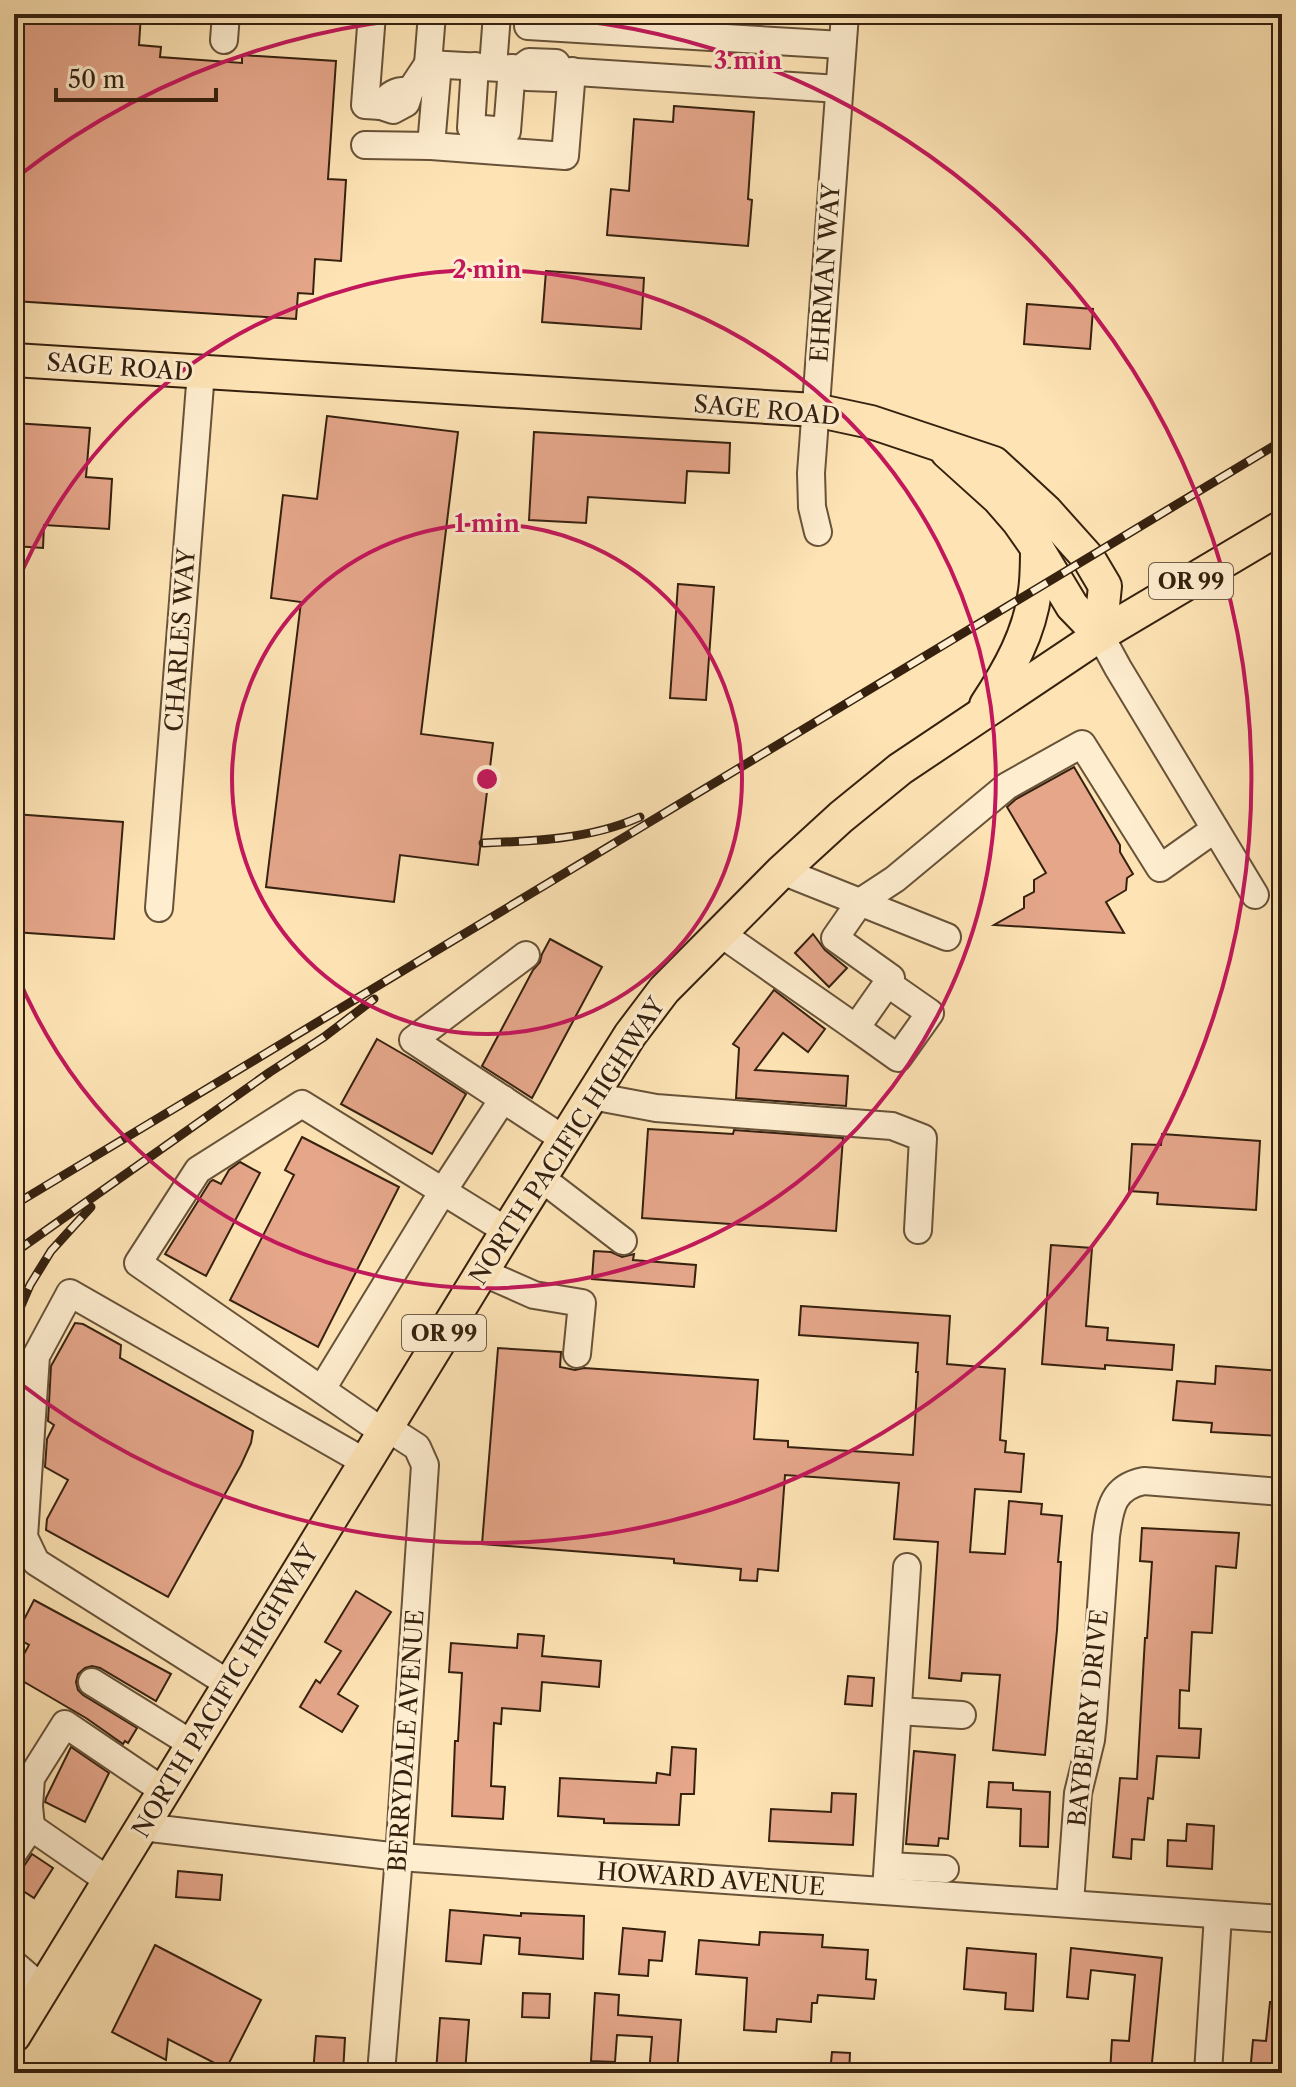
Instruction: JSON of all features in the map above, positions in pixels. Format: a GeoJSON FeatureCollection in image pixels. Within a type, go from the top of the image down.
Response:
{"type":"FeatureCollection","features":[{"type":"Feature","properties":{"kind":"main road","name":"SAGE ROAD"},"geometry":{"type":"LineString","coordinates":[[14,360],[815,410],[871,422],[994,463],[1046,511],[1089,559],[1105,586],[1100,635]]}},
{"type":"Feature","properties":{"kind":"main road"},"geometry":{"type":"LineString","coordinates":[[940,446],[998,498],[1018,521],[1072,606],[1100,635]]}},
{"type":"Feature","properties":{"kind":"main road","name":"NORTH PACIFIC HIGHWAY"},"geometry":{"type":"LineString","coordinates":[[14,2036],[507,1231],[630,1035],[664,990],[782,871],[900,769],[1100,635],[1282,527]]}},
{"type":"Feature","properties":{"kind":"main road"},"geometry":{"type":"LineString","coordinates":[[977,718],[1008,671],[1030,620],[1037,548]]}},
{"type":"Feature","properties":{"kind":"street"},"geometry":{"type":"LineString","coordinates":[[224,40],[226,14]]}},
{"type":"Feature","properties":{"kind":"street"},"geometry":{"type":"LineString","coordinates":[[372,14],[365,105],[381,106],[387,96],[398,90],[410,91],[433,64]]}},
{"type":"Feature","properties":{"kind":"street"},"geometry":{"type":"LineString","coordinates":[[431,146],[432,14]]}},
{"type":"Feature","properties":{"kind":"street"},"geometry":{"type":"LineString","coordinates":[[497,14],[500,67]]}},
{"type":"Feature","properties":{"kind":"street"},"geometry":{"type":"LineString","coordinates":[[528,14],[528,26],[842,45]]}},
{"type":"Feature","properties":{"kind":"street","name":"EHRMAN WAY"},"geometry":{"type":"LineString","coordinates":[[818,532],[812,507],[811,473],[845,14]]}},
{"type":"Feature","properties":{"kind":"street"},"geometry":{"type":"LineString","coordinates":[[433,64],[500,67],[529,62],[556,63],[567,71],[839,89]]}},
{"type":"Feature","properties":{"kind":"street"},"geometry":{"type":"LineString","coordinates":[[365,145],[431,146],[565,156],[567,71]]}},
{"type":"Feature","properties":{"kind":"street","name":"CHARLES WAY"},"geometry":{"type":"LineString","coordinates":[[159,908],[201,372]]}},
{"type":"Feature","properties":{"kind":"street"},"geometry":{"type":"LineString","coordinates":[[1100,635],[1255,895]]}},
{"type":"Feature","properties":{"kind":"street"},"geometry":{"type":"LineString","coordinates":[[856,1028],[891,978],[835,938],[860,902],[895,879],[1007,786],[1082,744],[1160,868],[1215,829]]}},
{"type":"Feature","properties":{"kind":"street"},"geometry":{"type":"LineString","coordinates":[[782,871],[947,937]]}},
{"type":"Feature","properties":{"kind":"street"},"geometry":{"type":"LineString","coordinates":[[720,933],[898,1058],[930,1013],[887,983]]}},
{"type":"Feature","properties":{"kind":"street"},"geometry":{"type":"LineString","coordinates":[[526,955],[413,1040],[565,1140]]}},
{"type":"Feature","properties":{"kind":"street"},"geometry":{"type":"LineString","coordinates":[[592,1096],[656,1108],[892,1126],[923,1138],[918,1230]]}},
{"type":"Feature","properties":{"kind":"street"},"geometry":{"type":"LineString","coordinates":[[322,1389],[503,1099]]}},
{"type":"Feature","properties":{"kind":"street","name":"BERRYDALE AVENUE"},"geometry":{"type":"LineString","coordinates":[[381,2073],[425,1465],[417,1447],[384,1430],[138,1263],[198,1170],[302,1104],[443,1191]]}},
{"type":"Feature","properties":{"kind":"street"},"geometry":{"type":"LineString","coordinates":[[541,1178],[623,1241]]}},
{"type":"Feature","properties":{"kind":"street"},"geometry":{"type":"LineString","coordinates":[[443,1191],[507,1231]]}},
{"type":"Feature","properties":{"kind":"street"},"geometry":{"type":"LineString","coordinates":[[482,1272],[534,1295],[582,1303],[577,1354]]}},
{"type":"Feature","properties":{"kind":"street"},"geometry":{"type":"LineString","coordinates":[[229,1684],[36,1562],[24,1537],[36,1356],[70,1293],[365,1462]]}},
{"type":"Feature","properties":{"kind":"street","name":"BAYBERRY DRIVE"},"geometry":{"type":"LineString","coordinates":[[1070,1903],[1078,1793],[1091,1740],[1108,1517],[1113,1504],[1123,1488],[1144,1481],[1282,1492]]}},
{"type":"Feature","properties":{"kind":"street"},"geometry":{"type":"LineString","coordinates":[[907,1567],[887,1878],[945,1869]]}},
{"type":"Feature","properties":{"kind":"street"},"geometry":{"type":"LineString","coordinates":[[92,1682],[192,1744]]}},
{"type":"Feature","properties":{"kind":"street"},"geometry":{"type":"LineString","coordinates":[[898,1711],[962,1715]]}},
{"type":"Feature","properties":{"kind":"street"},"geometry":{"type":"LineString","coordinates":[[14,1852],[31,1827],[31,1778],[65,1724],[164,1791]]}},
{"type":"Feature","properties":{"kind":"street"},"geometry":{"type":"LineString","coordinates":[[31,1827],[109,1881]]}},
{"type":"Feature","properties":{"kind":"street","name":"HOWARD AVENUE"},"geometry":{"type":"LineString","coordinates":[[142,1827],[399,1857],[887,1878],[1070,1903],[1282,1919]]}},
{"type":"Feature","properties":{"kind":"street"},"geometry":{"type":"LineString","coordinates":[[1208,2073],[1218,1915]]}},
{"type":"Feature","properties":{"kind":"street"},"geometry":{"type":"LineString","coordinates":[[14,1964],[43,1989]]}},
{"type":"Feature","properties":{"kind":"building"},"geometry":{"type":"Polygon","coordinates":[[[14,14],[141,14],[139,45],[161,47],[160,57],[242,63],[242,55],[336,61],[328,179],[346,180],[341,261],[315,259],[313,294],[298,293],[296,319],[14,301],[14,14]]]}},
{"type":"Feature","properties":{"kind":"building"},"geometry":{"type":"Polygon","coordinates":[[[674,106],[754,112],[748,246],[607,235],[611,189],[629,191],[634,119],[673,122],[674,106]]]}},
{"type":"Feature","properties":{"kind":"building"},"geometry":{"type":"Polygon","coordinates":[[[546,271],[644,278],[641,329],[542,322],[546,271]]]}},
{"type":"Feature","properties":{"kind":"building"},"geometry":{"type":"Polygon","coordinates":[[[1027,304],[1093,309],[1090,349],[1024,344],[1027,304]]]}},
{"type":"Feature","properties":{"kind":"building"},"geometry":{"type":"Polygon","coordinates":[[[327,416],[458,432],[421,734],[493,743],[478,865],[400,855],[394,902],[266,887],[301,602],[271,598],[283,495],[317,499],[327,416]]]}},
{"type":"Feature","properties":{"kind":"building"},"geometry":{"type":"Polygon","coordinates":[[[14,423],[90,428],[86,477],[112,479],[109,529],[44,525],[43,548],[14,546],[14,423]]]}},
{"type":"Feature","properties":{"kind":"building"},"geometry":{"type":"Polygon","coordinates":[[[534,432],[730,443],[729,473],[687,471],[685,503],[588,497],[586,523],[529,520],[534,432]]]}},
{"type":"Feature","properties":{"kind":"building"},"geometry":{"type":"Polygon","coordinates":[[[678,584],[714,587],[706,700],[670,698],[678,584]]]}},
{"type":"Feature","properties":{"kind":"building"},"geometry":{"type":"Polygon","coordinates":[[[1074,767],[1120,845],[1120,852],[1133,874],[1127,878],[1126,890],[1106,902],[1124,933],[994,925],[1024,908],[1024,897],[1034,892],[1034,880],[1046,873],[1007,807],[1074,767]]]}},
{"type":"Feature","properties":{"kind":"building"},"geometry":{"type":"Polygon","coordinates":[[[14,814],[123,822],[114,939],[14,932],[14,814]]]}},
{"type":"Feature","properties":{"kind":"building"},"geometry":{"type":"Polygon","coordinates":[[[813,934],[825,950],[847,968],[829,987],[795,953],[813,934]]]}},
{"type":"Feature","properties":{"kind":"building"},"geometry":{"type":"Polygon","coordinates":[[[550,939],[602,967],[532,1098],[482,1066],[550,939]]]}},
{"type":"Feature","properties":{"kind":"building"},"geometry":{"type":"Polygon","coordinates":[[[774,990],[825,1029],[808,1052],[783,1033],[755,1070],[848,1076],[846,1106],[736,1098],[739,1048],[733,1044],[774,990]]]}},
{"type":"Feature","properties":{"kind":"building"},"geometry":{"type":"Polygon","coordinates":[[[377,1039],[466,1094],[432,1154],[341,1104],[377,1039]]]}},
{"type":"Feature","properties":{"kind":"building"},"geometry":{"type":"Polygon","coordinates":[[[648,1129],[733,1134],[734,1130],[843,1138],[836,1231],[642,1218],[648,1129]]]}},
{"type":"Feature","properties":{"kind":"building"},"geometry":{"type":"Polygon","coordinates":[[[1162,1134],[1260,1141],[1256,1210],[1157,1204],[1158,1193],[1129,1191],[1132,1144],[1161,1145],[1162,1134]]]}},
{"type":"Feature","properties":{"kind":"building"},"geometry":{"type":"Polygon","coordinates":[[[302,1137],[399,1187],[318,1347],[230,1300],[294,1175],[285,1170],[302,1137]]]}},
{"type":"Feature","properties":{"kind":"building"},"geometry":{"type":"Polygon","coordinates":[[[240,1162],[260,1173],[206,1276],[165,1254],[210,1182],[213,1180],[221,1184],[229,1170],[240,1162]]]}},
{"type":"Feature","properties":{"kind":"building"},"geometry":{"type":"Polygon","coordinates":[[[1051,1245],[1092,1248],[1086,1326],[1108,1328],[1107,1340],[1174,1345],[1172,1370],[1042,1364],[1051,1245]]]}},
{"type":"Feature","properties":{"kind":"building"},"geometry":{"type":"Polygon","coordinates":[[[594,1251],[611,1252],[622,1257],[634,1254],[633,1260],[696,1265],[694,1287],[592,1279],[594,1251]]]}},
{"type":"Feature","properties":{"kind":"building"},"geometry":{"type":"Polygon","coordinates":[[[801,1306],[950,1316],[947,1364],[1005,1369],[1000,1440],[1006,1441],[1005,1452],[1024,1454],[1021,1492],[975,1489],[970,1552],[1005,1554],[1009,1501],[1042,1504],[1041,1514],[1062,1516],[1057,1630],[1045,1755],[993,1750],[1000,1675],[962,1673],[961,1681],[929,1678],[938,1542],[894,1539],[899,1483],[785,1475],[778,1571],[758,1569],[757,1581],[740,1580],[741,1569],[674,1563],[674,1559],[482,1544],[498,1348],[561,1352],[560,1367],[575,1370],[584,1368],[758,1380],[754,1439],[788,1441],[788,1447],[913,1455],[918,1343],[799,1335],[801,1306]]]}},
{"type":"Feature","properties":{"kind":"building"},"geometry":{"type":"Polygon","coordinates":[[[75,1323],[83,1324],[121,1345],[120,1358],[253,1431],[241,1465],[168,1597],[46,1530],[47,1519],[68,1480],[45,1467],[47,1439],[54,1425],[48,1421],[51,1366],[75,1323]]]}},
{"type":"Feature","properties":{"kind":"building"},"geometry":{"type":"Polygon","coordinates":[[[1216,1366],[1282,1371],[1282,1436],[1211,1432],[1212,1423],[1173,1420],[1177,1381],[1215,1384],[1216,1366]]]}},
{"type":"Feature","properties":{"kind":"building"},"geometry":{"type":"Polygon","coordinates":[[[1142,1528],[1239,1533],[1236,1568],[1216,1566],[1212,1633],[1192,1632],[1189,1691],[1180,1690],[1179,1728],[1201,1729],[1199,1758],[1157,1756],[1153,1799],[1148,1798],[1144,1840],[1132,1839],[1131,1859],[1113,1857],[1120,1778],[1137,1779],[1152,1562],[1140,1561],[1142,1528]]]}},
{"type":"Feature","properties":{"kind":"building"},"geometry":{"type":"Polygon","coordinates":[[[356,1591],[391,1612],[338,1694],[358,1706],[342,1732],[300,1707],[316,1680],[320,1683],[341,1651],[325,1642],[356,1591]]]}},
{"type":"Feature","properties":{"kind":"building"},"geometry":{"type":"Polygon","coordinates":[[[34,1600],[171,1674],[156,1701],[100,1668],[92,1666],[78,1674],[76,1682],[83,1695],[137,1728],[128,1743],[125,1741],[123,1744],[86,1718],[14,1676],[29,1645],[15,1637],[34,1600]]]}},
{"type":"Feature","properties":{"kind":"building"},"geometry":{"type":"Polygon","coordinates":[[[518,1634],[544,1636],[542,1656],[601,1661],[599,1687],[542,1682],[540,1711],[502,1708],[501,1724],[494,1723],[491,1786],[505,1787],[503,1819],[452,1816],[462,1673],[449,1672],[451,1643],[517,1648],[518,1634]]]}},
{"type":"Feature","properties":{"kind":"building"},"geometry":{"type":"Polygon","coordinates":[[[848,1676],[874,1678],[872,1706],[845,1704],[848,1676]]]}},
{"type":"Feature","properties":{"kind":"building"},"geometry":{"type":"Polygon","coordinates":[[[71,1747],[109,1773],[85,1822],[45,1802],[71,1747]]]}},
{"type":"Feature","properties":{"kind":"building"},"geometry":{"type":"Polygon","coordinates":[[[672,1747],[696,1749],[694,1794],[681,1794],[679,1825],[604,1823],[604,1819],[558,1816],[560,1778],[656,1783],[657,1773],[670,1775],[672,1747]]]}},
{"type":"Feature","properties":{"kind":"building"},"geometry":{"type":"Polygon","coordinates":[[[914,1751],[955,1755],[948,1839],[939,1838],[938,1846],[906,1844],[914,1751]]]}},
{"type":"Feature","properties":{"kind":"building"},"geometry":{"type":"Polygon","coordinates":[[[989,1782],[1013,1783],[1013,1790],[1050,1792],[1048,1847],[1020,1846],[1021,1809],[987,1807],[989,1782]]]}},
{"type":"Feature","properties":{"kind":"building"},"geometry":{"type":"Polygon","coordinates":[[[832,1793],[856,1794],[853,1845],[769,1841],[771,1809],[831,1812],[832,1793]]]}},
{"type":"Feature","properties":{"kind":"building"},"geometry":{"type":"Polygon","coordinates":[[[1187,1824],[1214,1826],[1212,1869],[1167,1866],[1168,1840],[1186,1841],[1187,1824]]]}},
{"type":"Feature","properties":{"kind":"building"},"geometry":{"type":"Polygon","coordinates":[[[32,1854],[53,1868],[34,1898],[14,1885],[32,1854]]]}},
{"type":"Feature","properties":{"kind":"building"},"geometry":{"type":"Polygon","coordinates":[[[178,1871],[222,1875],[220,1900],[176,1897],[178,1871]]]}},
{"type":"Feature","properties":{"kind":"building"},"geometry":{"type":"Polygon","coordinates":[[[450,1910],[521,1916],[521,1913],[584,1916],[583,1959],[519,1954],[520,1938],[484,1935],[481,1964],[446,1961],[450,1910]]]}},
{"type":"Feature","properties":{"kind":"building"},"geometry":{"type":"Polygon","coordinates":[[[623,1928],[665,1932],[662,1961],[649,1960],[648,1976],[619,1974],[623,1928]]]}},
{"type":"Feature","properties":{"kind":"building"},"geometry":{"type":"Polygon","coordinates":[[[760,1932],[823,1935],[822,1947],[868,1950],[866,1979],[876,1980],[874,1999],[818,1995],[817,2003],[812,2003],[811,2022],[777,2019],[776,2032],[744,2030],[747,1978],[696,1974],[699,1940],[759,1945],[760,1932]]]}},
{"type":"Feature","properties":{"kind":"building"},"geometry":{"type":"Polygon","coordinates":[[[155,1945],[261,2000],[226,2069],[168,2039],[166,2060],[112,2032],[155,1945]]]}},
{"type":"Feature","properties":{"kind":"building"},"geometry":{"type":"Polygon","coordinates":[[[967,1948],[1036,1954],[1033,2011],[1005,2009],[1006,1993],[964,1989],[967,1948]]]}},
{"type":"Feature","properties":{"kind":"building"},"geometry":{"type":"Polygon","coordinates":[[[1071,1948],[1162,1958],[1151,2073],[1110,2073],[1112,2040],[1129,2041],[1135,1975],[1091,1970],[1088,1999],[1067,1997],[1071,1948]]]}},
{"type":"Feature","properties":{"kind":"building"},"geometry":{"type":"Polygon","coordinates":[[[523,1993],[550,1994],[549,2018],[522,2017],[523,1993]]]}},
{"type":"Feature","properties":{"kind":"building"},"geometry":{"type":"Polygon","coordinates":[[[595,1993],[619,1995],[618,2015],[681,2020],[677,2073],[649,2073],[652,2037],[617,2035],[615,2062],[591,2061],[595,1993]]]}},
{"type":"Feature","properties":{"kind":"building"},"geometry":{"type":"Polygon","coordinates":[[[1270,2002],[1282,2002],[1282,2073],[1250,2073],[1253,2040],[1266,2041],[1270,2002]]]}},
{"type":"Feature","properties":{"kind":"building"},"geometry":{"type":"Polygon","coordinates":[[[440,2018],[469,2020],[465,2073],[436,2072],[440,2018]]]}},
{"type":"Feature","properties":{"kind":"building"},"geometry":{"type":"Polygon","coordinates":[[[316,2036],[345,2038],[343,2073],[313,2073],[316,2036]]]}},
{"type":"Feature","properties":{"kind":"building"},"geometry":{"type":"Polygon","coordinates":[[[832,2052],[850,2053],[849,2073],[830,2073],[832,2052]]]}},
{"type":"Feature","properties":{"kind":"railway"},"geometry":{"type":"LineString","coordinates":[[14,1205],[1282,441]]}},
{"type":"Feature","properties":{"kind":"railway"},"geometry":{"type":"LineString","coordinates":[[483,843],[583,834],[640,817]]}},
{"type":"Feature","properties":{"kind":"railway"},"geometry":{"type":"LineString","coordinates":[[14,1253],[374,999]]}},
{"type":"Feature","properties":{"kind":"railway"},"geometry":{"type":"LineString","coordinates":[[14,1322],[30,1285],[51,1251],[91,1207]]}}]}
